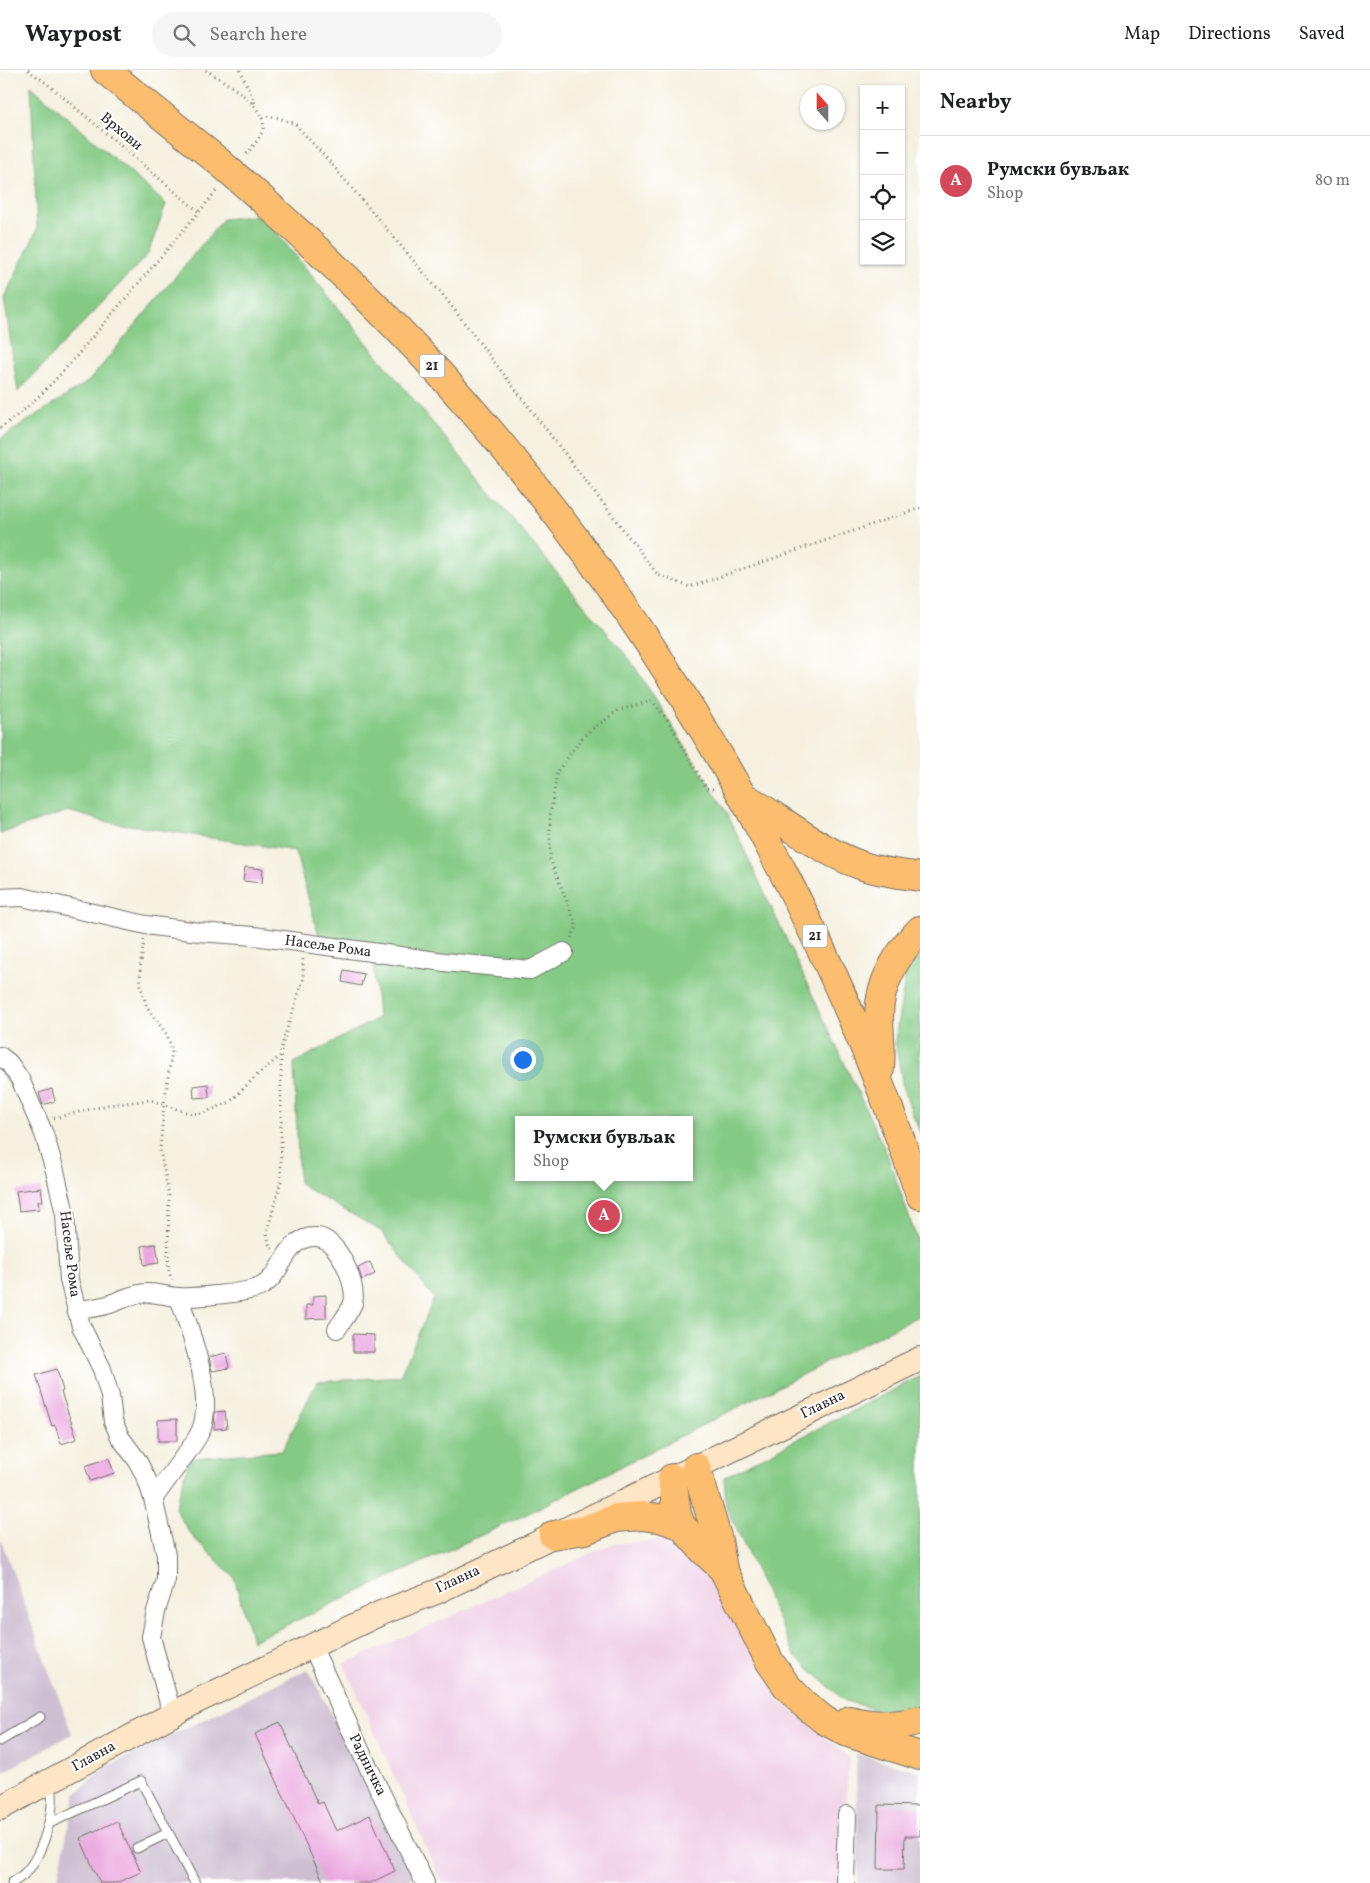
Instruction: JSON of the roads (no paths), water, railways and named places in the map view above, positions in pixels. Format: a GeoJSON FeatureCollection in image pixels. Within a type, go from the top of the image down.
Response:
{"type":"FeatureCollection","features":[{"type":"Feature","properties":{"kind":"main road","name":"21"},"geometry":{"type":"LineString","coordinates":[[105,70],[228,167],[314,246],[416,348],[529,480],[590,558],[667,672],[742,796],[800,904],[878,1080],[920,1195]]}},
{"type":"Feature","properties":{"kind":"main road"},"geometry":{"type":"LineString","coordinates":[[742,796],[768,811],[801,835],[852,862],[865,867],[920,877]]}},
{"type":"Feature","properties":{"kind":"main road"},"geometry":{"type":"LineString","coordinates":[[878,1080],[881,1060],[878,1014],[883,989],[896,960],[920,930]]}},
{"type":"Feature","properties":{"kind":"main road","name":"Главна"},"geometry":{"type":"LineString","coordinates":[[0,1808],[172,1714],[382,1613],[436,1592],[920,1359]]}},
{"type":"Feature","properties":{"kind":"main road"},"geometry":{"type":"LineString","coordinates":[[696,1467],[718,1540],[723,1569],[770,1662],[792,1693],[824,1720],[848,1733],[920,1756]]}},
{"type":"Feature","properties":{"kind":"main road"},"geometry":{"type":"LineString","coordinates":[[672,1478],[677,1514],[681,1525],[723,1569]]}},
{"type":"Feature","properties":{"kind":"main road"},"geometry":{"type":"LineString","coordinates":[[553,1535],[585,1530],[616,1518],[659,1518],[681,1525]]}},
{"type":"Feature","properties":{"kind":"main road"},"geometry":{"type":"LineString","coordinates":[[810,1709],[853,1721],[873,1724],[898,1724],[920,1720]]}},
{"type":"Feature","properties":{"kind":"street","name":"Насеље Рома"},"geometry":{"type":"LineString","coordinates":[[0,898],[22,897],[146,925],[198,932],[254,936],[444,962],[530,970],[564,952]]}},
{"type":"Feature","properties":{"kind":"street","name":"Насеље Рома"},"geometry":{"type":"LineString","coordinates":[[0,1056],[9,1063],[20,1079],[39,1122],[55,1171],[65,1214],[69,1280],[76,1310],[81,1326],[102,1369],[110,1396],[113,1421],[120,1437],[140,1467],[153,1499],[166,1555],[166,1580],[156,1611],[151,1637],[172,1714]]}},
{"type":"Feature","properties":{"kind":"street"},"geometry":{"type":"LineString","coordinates":[[76,1310],[95,1308],[145,1293],[179,1297],[243,1292],[259,1287],[271,1280],[295,1244],[304,1239],[319,1237],[337,1250],[344,1262],[353,1289],[353,1303],[337,1329]]}},
{"type":"Feature","properties":{"kind":"street"},"geometry":{"type":"LineString","coordinates":[[153,1499],[196,1441],[202,1429],[204,1417],[205,1397],[196,1348],[179,1297]]}},
{"type":"Feature","properties":{"kind":"street","name":"Радничка"},"geometry":{"type":"LineString","coordinates":[[312,1646],[425,1883]]}},
{"type":"Feature","properties":{"kind":"street"},"geometry":{"type":"LineString","coordinates":[[845,1883],[848,1815]]}},
{"type":"Feature","properties":{"kind":"lane"},"geometry":{"type":"LineString","coordinates":[[0,1741],[40,1718]]}},
{"type":"Feature","properties":{"kind":"lane"},"geometry":{"type":"LineString","coordinates":[[50,1823],[141,1781],[195,1883]]}},
{"type":"Feature","properties":{"kind":"lane"},"geometry":{"type":"LineString","coordinates":[[12,1883],[26,1872],[38,1852],[50,1823],[53,1792],[50,1782]]}},
{"type":"Feature","properties":{"kind":"lane"},"geometry":{"type":"LineString","coordinates":[[138,1848],[168,1833]]}},
{"type":"Feature","properties":{"kind":"lane"},"geometry":{"type":"LineString","coordinates":[[26,1872],[26,1883]]}},
{"type":"Feature","properties":{"kind":"place","name":"Румски бувљак"},"geometry":{"type":"Point","coordinates":[604,1216]}}]}
